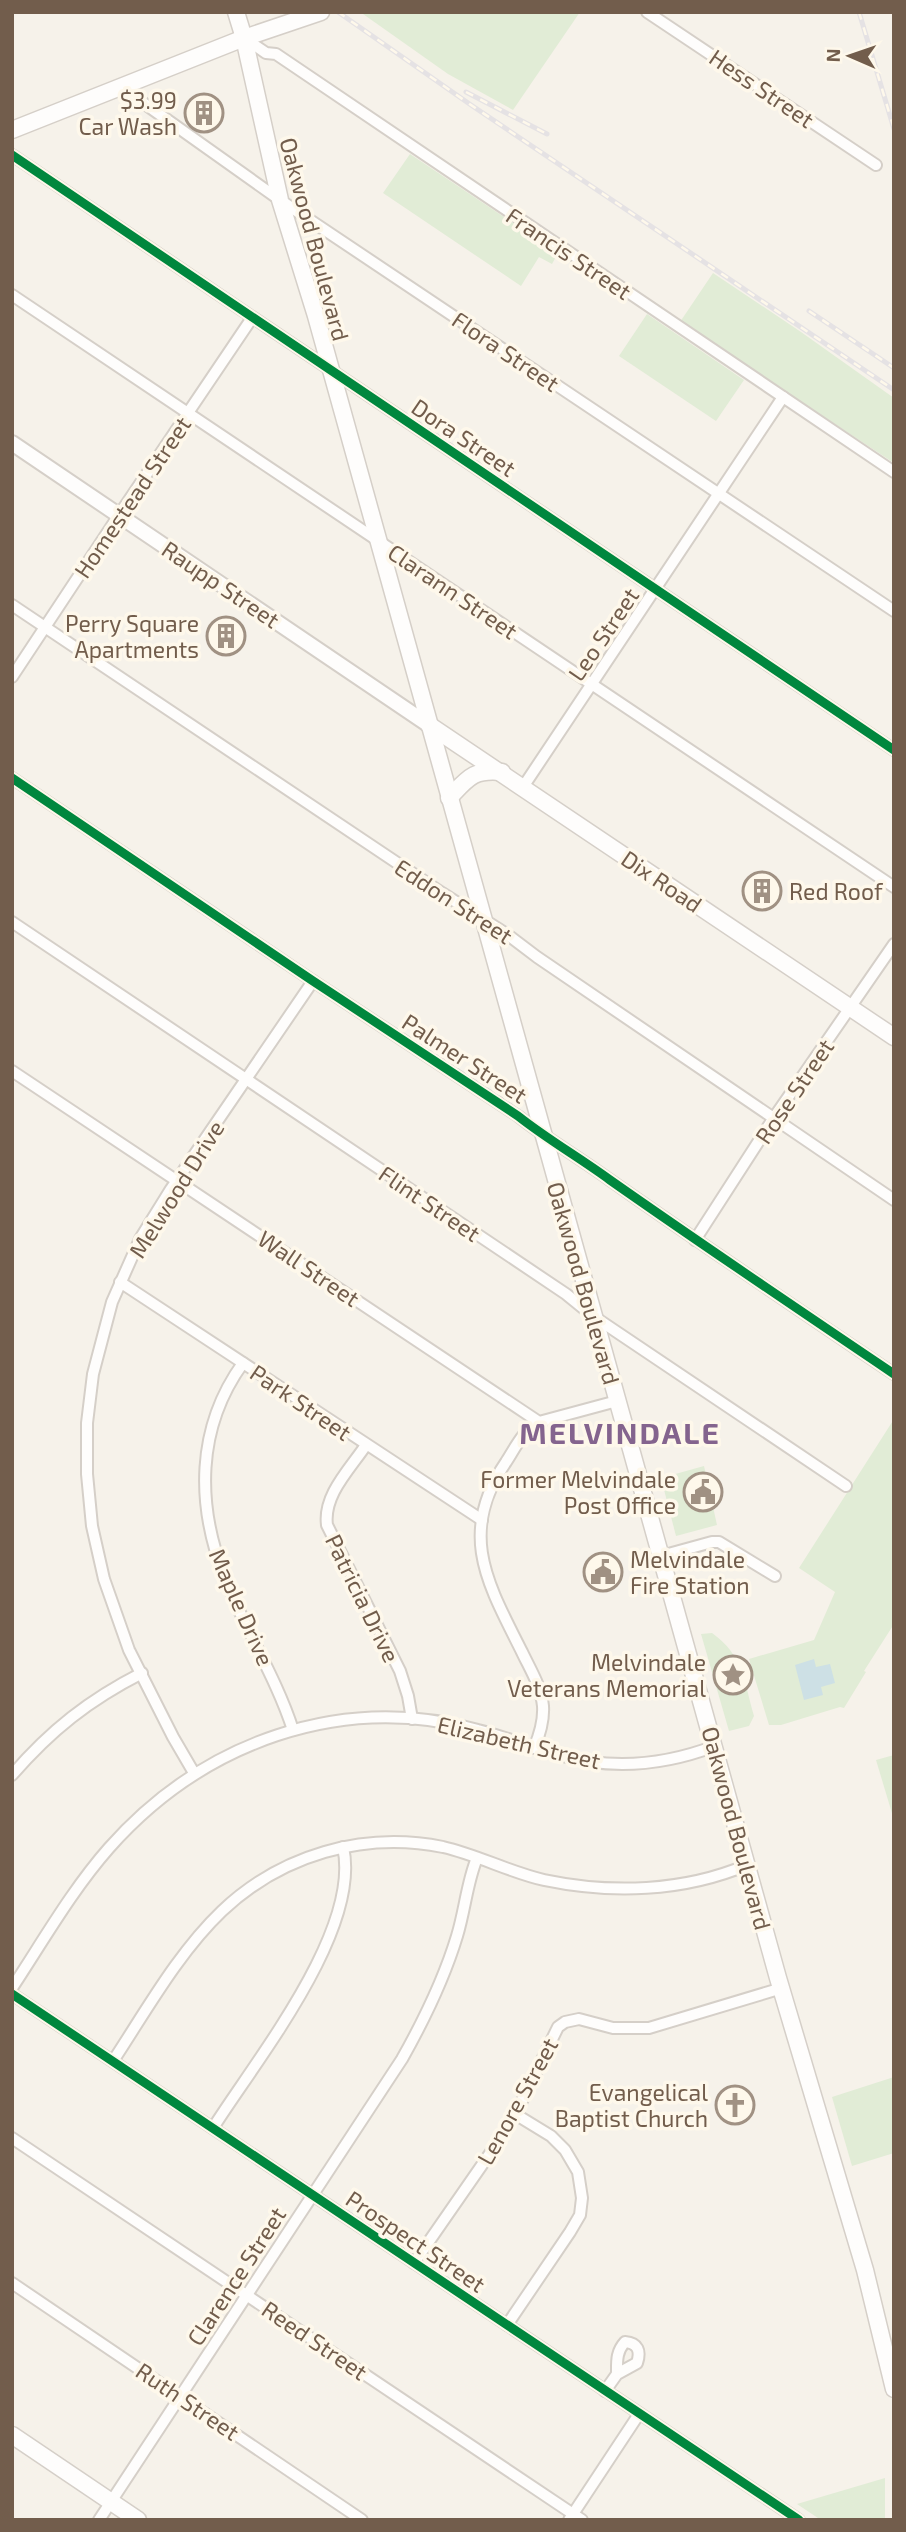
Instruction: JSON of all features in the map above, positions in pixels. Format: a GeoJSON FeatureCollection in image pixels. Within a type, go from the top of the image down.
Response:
{"type":"FeatureCollection","features":[{"type":"Feature","properties":{"kind":"main road","name":"Oakwood Boulevard"},"geometry":{"type":"LineString","coordinates":[[236,12],[280,200],[379,541],[782,1989],[865,2270],[893,2382]]}},
{"type":"Feature","properties":{"kind":"main road"},"geometry":{"type":"LineString","coordinates":[[12,130],[244,38],[321,12]]}},
{"type":"Feature","properties":{"kind":"main road","name":"Dix Road"},"geometry":{"type":"LineString","coordinates":[[429,725],[894,1037]]}},
{"type":"Feature","properties":{"kind":"main road"},"geometry":{"type":"LineString","coordinates":[[449,798],[471,775],[484,770],[502,772]]}},
{"type":"Feature","properties":{"kind":"main road"},"geometry":{"type":"LineString","coordinates":[[12,2435],[138,2520]]}},
{"type":"Feature","properties":{"kind":"street","name":"Hess Street"},"geometry":{"type":"LineString","coordinates":[[647,12],[876,165]]}},
{"type":"Feature","properties":{"kind":"street","name":"Francis Street"},"geometry":{"type":"LineString","coordinates":[[244,38],[266,53],[276,54],[894,472]]}},
{"type":"Feature","properties":{"kind":"street","name":"Flora Street"},"geometry":{"type":"LineString","coordinates":[[121,87],[280,200],[894,611]]}},
{"type":"Feature","properties":{"kind":"street","name":"Dora Street"},"geometry":{"type":"LineString","coordinates":[[12,155],[894,750]]}},
{"type":"Feature","properties":{"kind":"street","name":"Clarann Street"},"geometry":{"type":"LineString","coordinates":[[12,295],[894,887]]}},
{"type":"Feature","properties":{"kind":"street","name":"Homestead Street"},"geometry":{"type":"LineString","coordinates":[[12,677],[252,318]]}},
{"type":"Feature","properties":{"kind":"street","name":"Leo Street"},"geometry":{"type":"LineString","coordinates":[[523,787],[783,397]]}},
{"type":"Feature","properties":{"kind":"street","name":"Raupp Street"},"geometry":{"type":"LineString","coordinates":[[12,443],[429,725]]}},
{"type":"Feature","properties":{"kind":"street","name":"Eddon Street"},"geometry":{"type":"LineString","coordinates":[[12,605],[508,935],[894,1200]]}},
{"type":"Feature","properties":{"kind":"street","name":"Palmer Street"},"geometry":{"type":"LineString","coordinates":[[12,778],[518,1116],[543,1136],[568,1149],[695,1240],[894,1374]]}},
{"type":"Feature","properties":{"kind":"street","name":"Flint Street"},"geometry":{"type":"LineString","coordinates":[[12,922],[566,1294],[593,1316],[846,1486]]}},
{"type":"Feature","properties":{"kind":"street","name":"Rose Street"},"geometry":{"type":"LineString","coordinates":[[695,1240],[773,1119],[894,944]]}},
{"type":"Feature","properties":{"kind":"street","name":"Melwood Drive"},"geometry":{"type":"LineString","coordinates":[[194,1773],[173,1737],[121,1629],[104,1579],[92,1525],[87,1474],[93,1374],[103,1328],[140,1239],[177,1180],[313,981]]}},
{"type":"Feature","properties":{"kind":"street","name":"Wall Street"},"geometry":{"type":"LineString","coordinates":[[12,1071],[540,1422]]}},
{"type":"Feature","properties":{"kind":"street","name":"Park Street"},"geometry":{"type":"LineString","coordinates":[[120,1282],[482,1520]]}},
{"type":"Feature","properties":{"kind":"street","name":"Maple Drive"},"geometry":{"type":"LineString","coordinates":[[243,1363],[223,1393],[210,1430],[205,1468],[208,1514],[214,1547],[225,1580],[276,1684],[293,1730]]}},
{"type":"Feature","properties":{"kind":"street"},"geometry":{"type":"LineString","coordinates":[[534,1748],[542,1720],[541,1694],[486,1577],[481,1549],[482,1520],[499,1472],[528,1429],[540,1422],[617,1401]]}},
{"type":"Feature","properties":{"kind":"street","name":"Patricia Drive"},"geometry":{"type":"LineString","coordinates":[[366,1445],[330,1498],[326,1510],[327,1525],[400,1671],[412,1720]]}},
{"type":"Feature","properties":{"kind":"street"},"geometry":{"type":"LineString","coordinates":[[661,1556],[719,1542],[775,1576]]}},
{"type":"Feature","properties":{"kind":"street"},"geometry":{"type":"LineString","coordinates":[[12,1774],[61,1724],[142,1673]]}},
{"type":"Feature","properties":{"kind":"street","name":"Elizabeth Street"},"geometry":{"type":"LineString","coordinates":[[12,1988],[107,1850],[149,1809],[194,1773],[244,1747],[293,1730],[358,1718],[400,1717],[474,1728],[534,1748],[582,1760],[626,1764],[672,1760],[715,1746]]}},
{"type":"Feature","properties":{"kind":"street"},"geometry":{"type":"LineString","coordinates":[[113,2062],[187,1951],[222,1910],[262,1879],[313,1855],[343,1847],[408,1843],[443,1847],[512,1872],[544,1880],[610,1888],[682,1884],[747,1865]]}},
{"type":"Feature","properties":{"kind":"street"},"geometry":{"type":"LineString","coordinates":[[213,2128],[296,2004],[317,1966],[344,1890],[346,1864],[343,1847]]}},
{"type":"Feature","properties":{"kind":"street","name":"Clarence Street"},"geometry":{"type":"LineString","coordinates":[[99,2520],[402,2059],[427,2013],[456,1938],[477,1858]]}},
{"type":"Feature","properties":{"kind":"street","name":"Lenore Street"},"geometry":{"type":"LineString","coordinates":[[414,2263],[515,2114],[553,2034],[565,2022],[579,2019],[613,2028],[649,2028],[782,1989]]}},
{"type":"Feature","properties":{"kind":"street","name":"Prospect Street"},"geometry":{"type":"LineString","coordinates":[[12,1994],[799,2520]]}},
{"type":"Feature","properties":{"kind":"street"},"geometry":{"type":"LineString","coordinates":[[507,2325],[570,2232],[580,2215],[582,2198],[578,2172],[565,2150],[551,2136],[515,2114]]}},
{"type":"Feature","properties":{"kind":"street","name":"Reed Street"},"geometry":{"type":"LineString","coordinates":[[12,2138],[575,2518]]}},
{"type":"Feature","properties":{"kind":"street","name":"Ruth Street"},"geometry":{"type":"LineString","coordinates":[[12,2283],[362,2520]]}},
{"type":"Feature","properties":{"kind":"street"},"geometry":{"type":"LineString","coordinates":[[605,2391],[617,2374]]}},
{"type":"Feature","properties":{"kind":"street"},"geometry":{"type":"LineString","coordinates":[[575,2518],[639,2414]]}},
{"type":"Feature","properties":{"kind":"green space"},"geometry":{"type":"Polygon","coordinates":[[[580,12],[513,110],[448,74],[363,14],[580,12]]]}},
{"type":"Feature","properties":{"kind":"green space"},"geometry":{"type":"Polygon","coordinates":[[[410,154],[558,253],[552,264],[539,257],[521,286],[383,193],[410,154]]]}},
{"type":"Feature","properties":{"kind":"green space"},"geometry":{"type":"Polygon","coordinates":[[[713,273],[894,398],[894,463],[680,322],[713,273]]]}},
{"type":"Feature","properties":{"kind":"green space"},"geometry":{"type":"Polygon","coordinates":[[[647,314],[744,380],[716,421],[619,356],[647,314]]]}},
{"type":"Feature","properties":{"kind":"green space"},"geometry":{"type":"Polygon","coordinates":[[[894,1419],[894,1624],[844,1708],[781,1725],[769,1725],[749,1659],[814,1640],[835,1592],[799,1568],[894,1419]]]}},
{"type":"Feature","properties":{"kind":"green space"},"geometry":{"type":"Polygon","coordinates":[[[704,1466],[717,1525],[676,1536],[661,1478],[704,1466]]]}},
{"type":"Feature","properties":{"kind":"green space"},"geometry":{"type":"Polygon","coordinates":[[[712,1633],[730,1650],[741,1670],[754,1716],[749,1726],[729,1731],[701,1634],[712,1633]]]}},
{"type":"Feature","properties":{"kind":"green space"},"geometry":{"type":"Polygon","coordinates":[[[894,1755],[894,1820],[876,1760],[894,1755]]]}},
{"type":"Feature","properties":{"kind":"green space"},"geometry":{"type":"Polygon","coordinates":[[[894,2077],[894,2153],[852,2166],[832,2097],[894,2077]]]}},
{"type":"Feature","properties":{"kind":"green space"},"geometry":{"type":"Polygon","coordinates":[[[885,2478],[885,2520],[821,2520],[797,2504],[885,2478]]]}},
{"type":"Feature","properties":{"kind":"shaded area"},"geometry":{"type":"Polygon","coordinates":[[[814,1659],[816,1667],[830,1664],[835,1683],[821,1687],[823,1695],[804,1700],[795,1665],[814,1659]]]}},
{"type":"Feature","properties":{"kind":"railway"},"geometry":{"type":"LineString","coordinates":[[338,12],[471,105],[894,390]]}},
{"type":"Feature","properties":{"kind":"railway"},"geometry":{"type":"LineString","coordinates":[[859,12],[894,129]]}},
{"type":"Feature","properties":{"kind":"railway"},"geometry":{"type":"LineString","coordinates":[[466,92],[547,134]]}},
{"type":"Feature","properties":{"kind":"railway"},"geometry":{"type":"LineString","coordinates":[[809,311],[894,368]]}},
{"type":"Feature","properties":{"kind":"cycle path"},"geometry":{"type":"LineString","coordinates":[[12,155],[894,750]]}},
{"type":"Feature","properties":{"kind":"cycle path"},"geometry":{"type":"LineString","coordinates":[[12,778],[518,1116],[894,1374]]}},
{"type":"Feature","properties":{"kind":"cycle path"},"geometry":{"type":"LineString","coordinates":[[12,1994],[799,2520]]}},
{"type":"Feature","properties":{"kind":"place","name":"$3.99 Car Wash"},"geometry":{"type":"Point","coordinates":[204,113]}},
{"type":"Feature","properties":{"kind":"place","name":"Perry Square Apartments"},"geometry":{"type":"Point","coordinates":[226,636]}},
{"type":"Feature","properties":{"kind":"place","name":"Red Roof"},"geometry":{"type":"Point","coordinates":[762,891]}},
{"type":"Feature","properties":{"kind":"place","name":"Former Melvindale Post Office"},"geometry":{"type":"Point","coordinates":[703,1492]}},
{"type":"Feature","properties":{"kind":"place","name":"Melvindale Fire Station"},"geometry":{"type":"Point","coordinates":[603,1572]}},
{"type":"Feature","properties":{"kind":"place","name":"Melvindale Veterans Memorial"},"geometry":{"type":"Point","coordinates":[733,1675]}},
{"type":"Feature","properties":{"kind":"place","name":"Evangelical Baptist Church"},"geometry":{"type":"Point","coordinates":[735,2105]}},
{"type":"Feature","properties":{"kind":"district","name":"MELVINDALE"},"geometry":{"type":"Point","coordinates":[620,1432]}}]}
